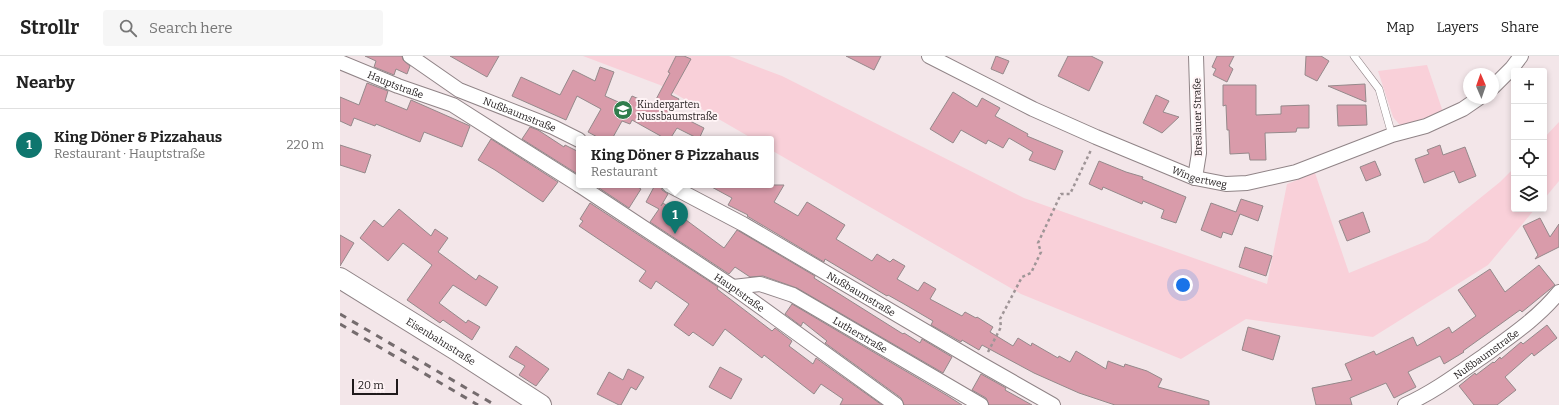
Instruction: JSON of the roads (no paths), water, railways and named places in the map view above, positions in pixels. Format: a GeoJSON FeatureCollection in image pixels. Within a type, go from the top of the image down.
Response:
{"type":"FeatureCollection","features":[{"type":"Feature","properties":{"kind":"main road","name":"Eisenbahnstraße"},"geometry":{"type":"LineString","coordinates":[[340,278],[541,405]]}},
{"type":"Feature","properties":{"kind":"street","name":"Nußbaumstraße"},"geometry":{"type":"LineString","coordinates":[[410,56],[459,90],[553,127],[576,138]]}},
{"type":"Feature","properties":{"kind":"street","name":"Wingertweg"},"geometry":{"type":"LineString","coordinates":[[929,56],[1033,109],[1195,178],[1226,184],[1247,183],[1296,172],[1392,134],[1426,126],[1463,109],[1470,104]]}},
{"type":"Feature","properties":{"kind":"street","name":"Breslauer Straße"},"geometry":{"type":"LineString","coordinates":[[1195,178],[1199,153],[1196,56]]}},
{"type":"Feature","properties":{"kind":"street"},"geometry":{"type":"LineString","coordinates":[[1499,81],[1521,56]]}},
{"type":"Feature","properties":{"kind":"street","name":"Hauptstraße"},"geometry":{"type":"LineString","coordinates":[[340,62],[398,86],[452,105],[576,183]]}},
{"type":"Feature","properties":{"kind":"street"},"geometry":{"type":"LineString","coordinates":[[452,105],[459,90]]}},
{"type":"Feature","properties":{"kind":"street","name":"Hauptstraße"},"geometry":{"type":"LineString","coordinates":[[584,188],[733,287],[896,405]]}},
{"type":"Feature","properties":{"kind":"street","name":"Nußbaumstraße"},"geometry":{"type":"LineString","coordinates":[[675,188],[744,224],[1053,405]]}},
{"type":"Feature","properties":{"kind":"street","name":"Lutherstraße"},"geometry":{"type":"LineString","coordinates":[[733,287],[760,284],[793,295],[981,405]]}},
{"type":"Feature","properties":{"kind":"street","name":"Nußbaumstraße"},"geometry":{"type":"LineString","coordinates":[[1405,405],[1444,385],[1520,330],[1552,301],[1559,292]]}},
{"type":"Feature","properties":{"kind":"lane"},"geometry":{"type":"LineString","coordinates":[[1354,56],[1378,89],[1392,134]]}},
{"type":"Feature","properties":{"kind":"railway"},"geometry":{"type":"LineString","coordinates":[[340,314],[495,405]]}},
{"type":"Feature","properties":{"kind":"railway"},"geometry":{"type":"LineString","coordinates":[[340,324],[478,405]]}},
{"type":"Feature","properties":{"kind":"place","name":"Kindergarten Nussbaumstraße"},"geometry":{"type":"Point","coordinates":[623,110]}},
{"type":"Feature","properties":{"kind":"place","name":"King Döner & Pizzahaus"},"geometry":{"type":"Point","coordinates":[675,234]}}]}
